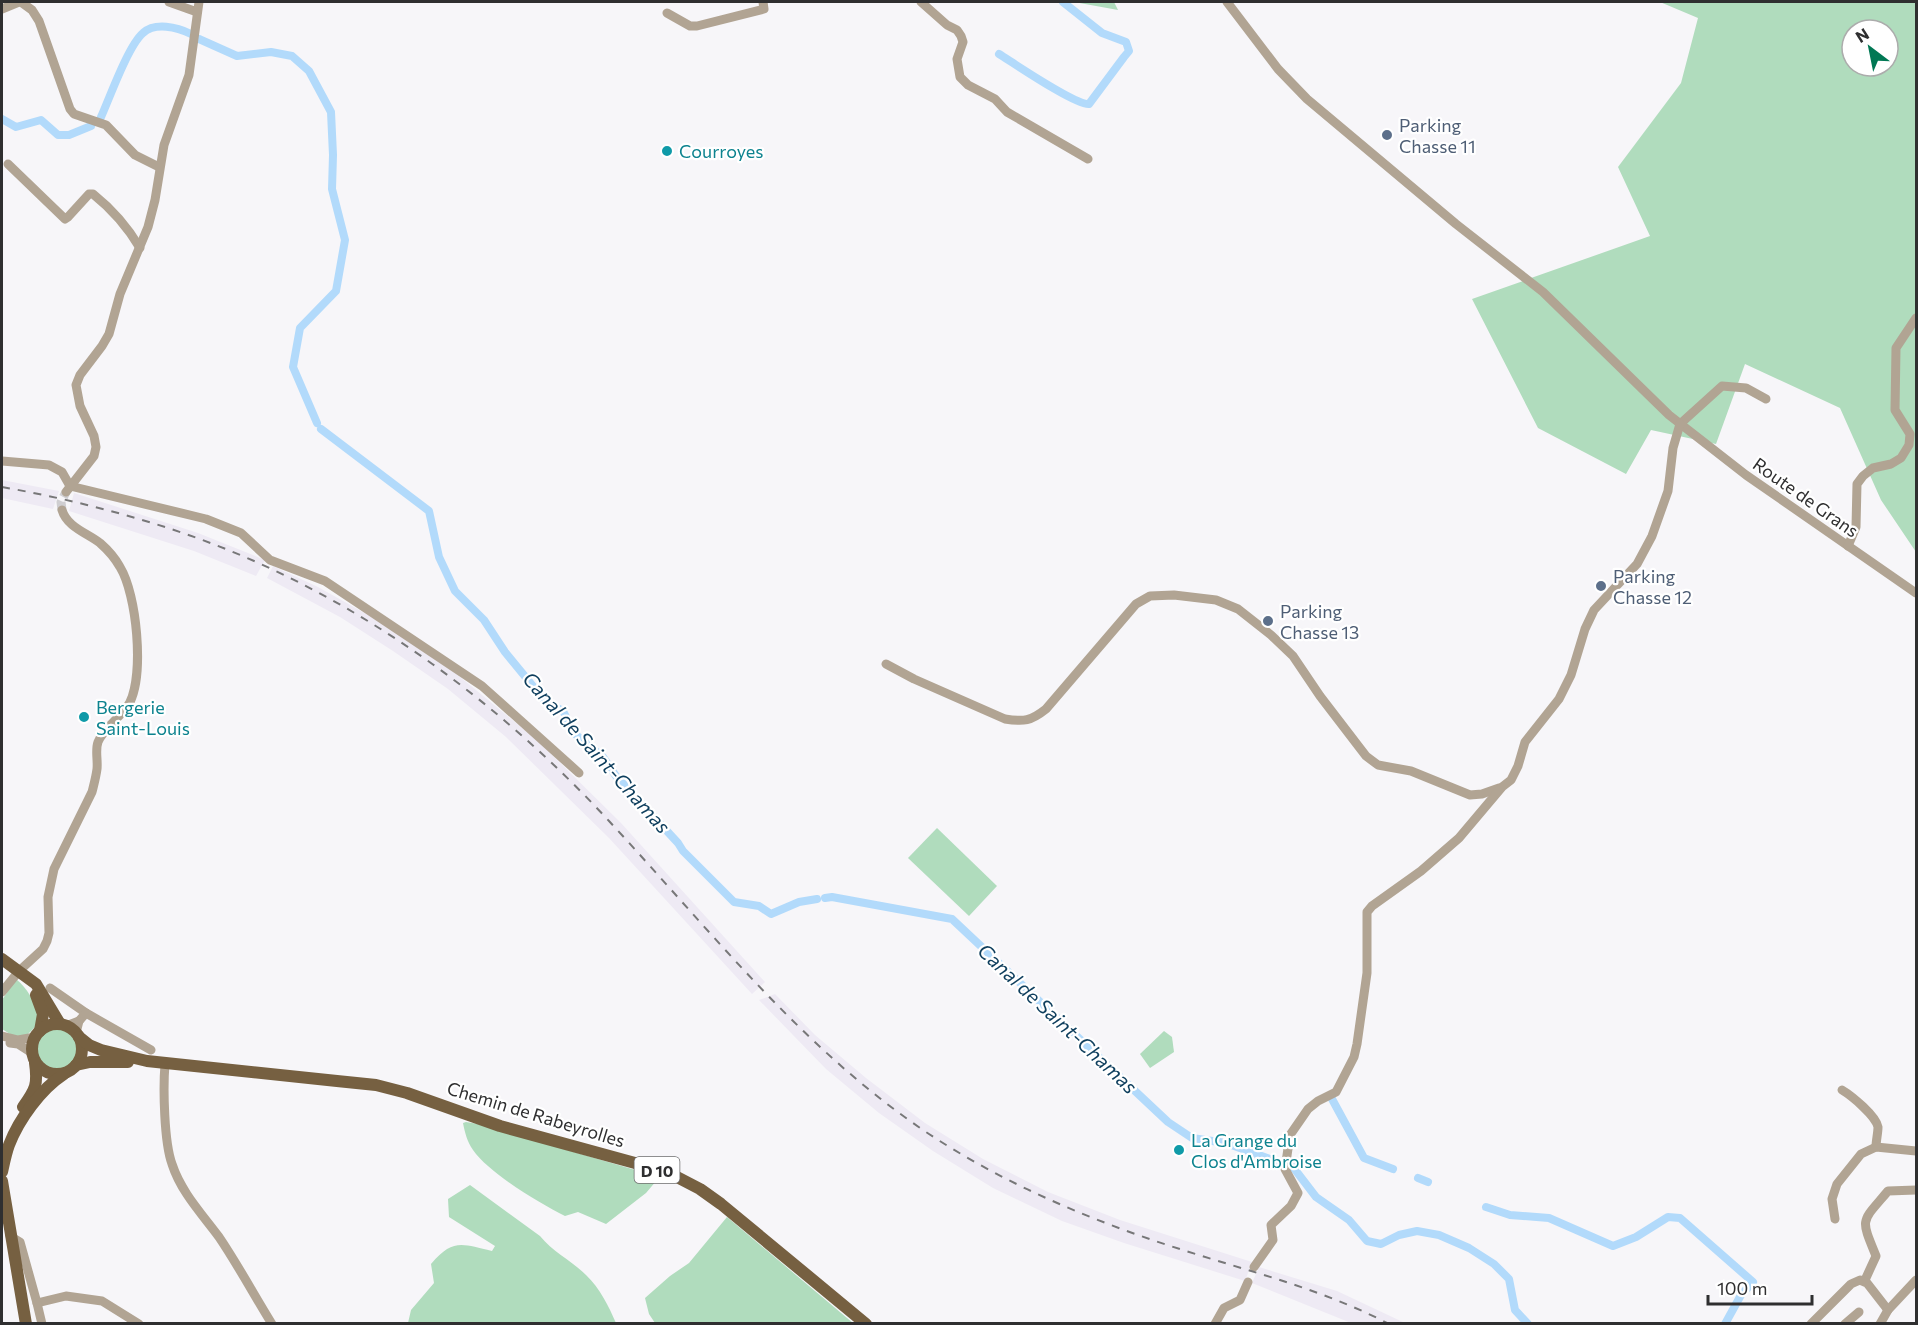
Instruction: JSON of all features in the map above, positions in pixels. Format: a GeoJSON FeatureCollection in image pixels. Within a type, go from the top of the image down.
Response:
{"type":"FeatureCollection","features":[{"type":"Feature","properties":{"kind":"main road"},"geometry":{"type":"LineString","coordinates":[[2,959],[36,984],[74,1026],[82,1052],[73,1068],[51,1085],[31,1108],[9,1145],[2,1172]]}},
{"type":"Feature","properties":{"kind":"main road"},"geometry":{"type":"LineString","coordinates":[[2,1162],[6,1139],[38,1080],[32,1045],[43,1022],[41,1005],[21,973]]}},
{"type":"Feature","properties":{"kind":"main road"},"geometry":{"type":"LineString","coordinates":[[38,1034],[53,1024],[74,1026]]}},
{"type":"Feature","properties":{"kind":"main road","name":"Chemin de Rabeyrolles"},"geometry":{"type":"LineString","coordinates":[[74,1026],[89,1045],[101,1050],[149,1056],[165,1064],[390,1088],[500,1126],[675,1176],[700,1189],[721,1204],[866,1323]]}},
{"type":"Feature","properties":{"kind":"main road","name":"Chemin de Rabeyrolles"},"geometry":{"type":"LineString","coordinates":[[73,1068],[90,1062],[149,1056]]}},
{"type":"Feature","properties":{"kind":"main road"},"geometry":{"type":"LineString","coordinates":[[33,1057],[46,1072],[53,1074],[73,1068]]}},
{"type":"Feature","properties":{"kind":"main road"},"geometry":{"type":"LineString","coordinates":[[2,1181],[26,1323]]}},
{"type":"Feature","properties":{"kind":"street"},"geometry":{"type":"LineString","coordinates":[[2,9],[20,2],[32,10],[39,21],[70,109],[74,114],[106,125],[135,155],[159,167]]}},
{"type":"Feature","properties":{"kind":"street"},"geometry":{"type":"LineString","coordinates":[[68,489],[94,456],[96,447],[94,436],[76,395],[76,385],[80,375],[109,334],[120,294],[152,214],[167,132],[189,75],[198,7],[169,2]]}},
{"type":"Feature","properties":{"kind":"street"},"geometry":{"type":"LineString","coordinates":[[667,13],[690,27],[764,9],[763,2]]}},
{"type":"Feature","properties":{"kind":"street"},"geometry":{"type":"LineString","coordinates":[[921,2],[962,36],[963,42],[957,59],[958,68],[960,76],[968,86],[995,99],[1006,112],[1088,159]]}},
{"type":"Feature","properties":{"kind":"street","name":"Route de Grans"},"geometry":{"type":"LineString","coordinates":[[1227,2],[1278,69],[1307,99],[1456,224],[1543,292],[1680,424],[1746,475],[1917,593]]}},
{"type":"Feature","properties":{"kind":"street"},"geometry":{"type":"LineString","coordinates":[[8,164],[65,219],[89,194],[93,194],[109,206],[127,226],[140,248]]}},
{"type":"Feature","properties":{"kind":"street"},"geometry":{"type":"LineString","coordinates":[[1848,546],[1856,527],[1857,484],[1873,468],[1891,464],[1901,458],[1909,446],[1910,434],[1894,410],[1896,348],[1917,318]]}},
{"type":"Feature","properties":{"kind":"street"},"geometry":{"type":"LineString","coordinates":[[1254,1268],[1273,1240],[1271,1225],[1291,1206],[1298,1193],[1285,1169],[1290,1135],[1308,1109],[1336,1092],[1354,1057],[1367,973],[1367,912],[1421,871],[1459,838],[1502,787],[1511,780],[1525,742],[1559,699],[1571,675],[1594,610],[1637,564],[1652,536],[1668,490],[1673,448],[1680,424],[1722,386],[1746,388],[1766,399]]}},
{"type":"Feature","properties":{"kind":"street"},"geometry":{"type":"LineString","coordinates":[[2,461],[49,465],[62,472],[68,489]]}},
{"type":"Feature","properties":{"kind":"street"},"geometry":{"type":"LineString","coordinates":[[68,489],[206,519],[241,534],[270,560],[325,581],[482,686],[579,773]]}},
{"type":"Feature","properties":{"kind":"street"},"geometry":{"type":"LineString","coordinates":[[2,992],[47,941],[49,933],[48,897],[54,869],[92,792],[96,779],[97,746],[100,738],[128,705],[137,680],[135,610],[128,583],[108,550],[70,523],[64,517],[63,510]]}},
{"type":"Feature","properties":{"kind":"street"},"geometry":{"type":"LineString","coordinates":[[886,664],[914,679],[1005,719],[1021,722],[1035,718],[1046,709],[1136,604],[1150,596],[1174,595],[1216,600],[1238,609],[1293,656],[1366,756],[1378,765],[1411,771],[1470,795],[1482,794],[1502,787]]}},
{"type":"Feature","properties":{"kind":"street"},"geometry":{"type":"LineString","coordinates":[[50,988],[74,1026],[149,1056]]}},
{"type":"Feature","properties":{"kind":"street"},"geometry":{"type":"LineString","coordinates":[[2,1036],[18,1040],[38,1034]]}},
{"type":"Feature","properties":{"kind":"street"},"geometry":{"type":"LineString","coordinates":[[2,1041],[18,1044],[33,1057]]}},
{"type":"Feature","properties":{"kind":"street"},"geometry":{"type":"LineString","coordinates":[[165,1064],[164,1093],[168,1143],[177,1179],[220,1239],[272,1323]]}},
{"type":"Feature","properties":{"kind":"street"},"geometry":{"type":"LineString","coordinates":[[1842,1090],[1874,1119],[1878,1126],[1876,1147]]}},
{"type":"Feature","properties":{"kind":"street"},"geometry":{"type":"LineString","coordinates":[[1835,1219],[1832,1198],[1837,1184],[1861,1154],[1876,1147],[1917,1150]]}},
{"type":"Feature","properties":{"kind":"street"},"geometry":{"type":"LineString","coordinates":[[1811,1323],[1822,1320],[1851,1284],[1865,1280],[1876,1260],[1865,1230],[1864,1222],[1867,1215],[1888,1191],[1917,1190]]}},
{"type":"Feature","properties":{"kind":"street"},"geometry":{"type":"LineString","coordinates":[[10,1236],[20,1242],[42,1323]]}},
{"type":"Feature","properties":{"kind":"street"},"geometry":{"type":"LineString","coordinates":[[1865,1280],[1888,1310]]}},
{"type":"Feature","properties":{"kind":"street"},"geometry":{"type":"LineString","coordinates":[[1880,1323],[1888,1310],[1917,1280]]}},
{"type":"Feature","properties":{"kind":"street"},"geometry":{"type":"LineString","coordinates":[[1215,1323],[1224,1308],[1240,1300],[1248,1282]]}},
{"type":"Feature","properties":{"kind":"street"},"geometry":{"type":"LineString","coordinates":[[37,1303],[66,1296],[102,1301],[139,1323]]}},
{"type":"Feature","properties":{"kind":"street"},"geometry":{"type":"LineString","coordinates":[[1845,1323],[1859,1312]]}},
{"type":"Feature","properties":{"kind":"shaded area"},"geometry":{"type":"Polygon","coordinates":[[[2,480],[59,491],[53,509],[2,498],[2,480]]]}},
{"type":"Feature","properties":{"kind":"shaded area"},"geometry":{"type":"Polygon","coordinates":[[[74,493],[198,533],[265,560],[256,576],[194,551],[69,511],[74,493]]]}},
{"type":"Feature","properties":{"kind":"shaded area"},"geometry":{"type":"Polygon","coordinates":[[[273,566],[318,587],[368,615],[411,643],[454,672],[537,740],[621,823],[765,982],[752,994],[609,838],[506,737],[448,689],[393,651],[340,617],[267,578],[273,566]]]}},
{"type":"Feature","properties":{"kind":"shaded area"},"geometry":{"type":"Polygon","coordinates":[[[775,994],[815,1035],[866,1078],[925,1123],[983,1159],[1048,1192],[1120,1220],[1252,1262],[1245,1281],[1062,1221],[993,1188],[933,1151],[879,1113],[826,1069],[759,1000],[775,994]]]}},
{"type":"Feature","properties":{"kind":"shaded area"},"geometry":{"type":"Polygon","coordinates":[[[1259,1267],[1337,1291],[1405,1323],[1351,1323],[1252,1283],[1259,1267]]]}},
{"type":"Feature","properties":{"kind":"green space"},"geometry":{"type":"Polygon","coordinates":[[[1074,2],[1114,2],[1118,10],[1074,2]]]}},
{"type":"Feature","properties":{"kind":"green space"},"geometry":{"type":"Polygon","coordinates":[[[1660,2],[1916,2],[1916,552],[1881,500],[1840,408],[1745,364],[1716,444],[1651,430],[1626,474],[1538,428],[1472,299],[1650,236],[1618,167],[1681,83],[1698,18],[1660,2]]]}},
{"type":"Feature","properties":{"kind":"green space"},"geometry":{"type":"Polygon","coordinates":[[[937,828],[997,886],[969,916],[908,858],[937,828]]]}},
{"type":"Feature","properties":{"kind":"green space"},"geometry":{"type":"Polygon","coordinates":[[[16,979],[30,995],[39,1014],[35,1027],[26,1036],[13,1036],[2,1029],[2,1000],[16,979]]]}},
{"type":"Feature","properties":{"kind":"green space"},"geometry":{"type":"Polygon","coordinates":[[[57,1029],[71,1035],[77,1049],[71,1063],[57,1069],[43,1063],[37,1049],[43,1035],[57,1029]]]}},
{"type":"Feature","properties":{"kind":"green space"},"geometry":{"type":"Polygon","coordinates":[[[1164,1031],[1172,1037],[1174,1052],[1150,1068],[1140,1054],[1164,1031]]]}},
{"type":"Feature","properties":{"kind":"green space"},"geometry":{"type":"Polygon","coordinates":[[[463,1123],[656,1176],[657,1180],[646,1193],[606,1224],[578,1212],[565,1216],[515,1187],[480,1159],[468,1140],[463,1123]]]}},
{"type":"Feature","properties":{"kind":"green space"},"geometry":{"type":"Polygon","coordinates":[[[470,1185],[540,1236],[586,1275],[600,1292],[616,1323],[408,1323],[411,1310],[434,1283],[431,1264],[439,1256],[458,1245],[492,1251],[495,1246],[449,1217],[448,1199],[470,1185]]]}},
{"type":"Feature","properties":{"kind":"green space"},"geometry":{"type":"Polygon","coordinates":[[[727,1217],[853,1323],[655,1323],[649,1314],[645,1298],[689,1263],[727,1217]]]}},
{"type":"Feature","properties":{"kind":"waterway"},"geometry":{"type":"LineString","coordinates":[[999,54],[1071,98],[1089,104],[1129,51],[1126,42],[1102,33],[1063,2]]}},
{"type":"Feature","properties":{"kind":"waterway","name":"Canal de Saint-Chamas"},"geometry":{"type":"LineString","coordinates":[[101,117],[125,60],[143,33],[154,28],[166,27],[191,34]]}},
{"type":"Feature","properties":{"kind":"waterway","name":"Canal de Saint-Chamas"},"geometry":{"type":"LineString","coordinates":[[199,39],[237,56],[271,52],[292,56],[309,71],[331,112],[332,189],[345,240],[336,291],[300,328],[293,367],[317,423]]}},
{"type":"Feature","properties":{"kind":"waterway","name":"Canal de Saint-Chamas"},"geometry":{"type":"LineString","coordinates":[[2,119],[16,127],[41,120],[58,135],[69,135],[91,126]]}},
{"type":"Feature","properties":{"kind":"waterway","name":"Canal de Saint-Chamas"},"geometry":{"type":"LineString","coordinates":[[321,429],[429,511],[439,557],[455,591],[484,620],[505,652],[546,702],[563,711],[575,734],[603,757],[616,776],[683,851],[734,902],[759,906],[771,914],[799,902],[817,899]]}},
{"type":"Feature","properties":{"kind":"waterway","name":"Canal de Saint-Chamas"},"geometry":{"type":"LineString","coordinates":[[825,898],[832,897],[952,919],[1168,1122],[1192,1138],[1226,1143],[1281,1163]]}},
{"type":"Feature","properties":{"kind":"waterway"},"geometry":{"type":"LineString","coordinates":[[1332,1099],[1364,1158],[1393,1169]]}},
{"type":"Feature","properties":{"kind":"waterway"},"geometry":{"type":"LineString","coordinates":[[1293,1167],[1316,1197],[1349,1220],[1367,1241],[1381,1244],[1399,1235],[1417,1231],[1439,1235],[1469,1248],[1494,1264],[1509,1279],[1515,1310],[1528,1324]]}},
{"type":"Feature","properties":{"kind":"waterway"},"geometry":{"type":"LineString","coordinates":[[1418,1178],[1428,1182]]}},
{"type":"Feature","properties":{"kind":"waterway"},"geometry":{"type":"LineString","coordinates":[[1486,1207],[1510,1215],[1549,1218],[1613,1246],[1636,1237],[1668,1217],[1680,1218],[1753,1282],[1741,1295],[1725,1324]]}},
{"type":"Feature","properties":{"kind":"tunnel"},"geometry":{"type":"LineString","coordinates":[[62,510],[61,502],[66,492]]}},
{"type":"Feature","properties":{"kind":"railway"},"geometry":{"type":"LineString","coordinates":[[2,487],[129,516],[233,552],[294,580],[408,647],[462,686],[563,774],[609,821],[760,987],[840,1065],[883,1101],[959,1153],[1054,1202],[1086,1215],[1153,1240],[1340,1301],[1389,1324]]}},
{"type":"Feature","properties":{"kind":"place","name":"Parking Chasse 11"},"geometry":{"type":"Point","coordinates":[1387,135]}},
{"type":"Feature","properties":{"kind":"place","name":"Courroyes"},"geometry":{"type":"Point","coordinates":[667,151]}},
{"type":"Feature","properties":{"kind":"place","name":"Parking Chasse 12"},"geometry":{"type":"Point","coordinates":[1601,586]}},
{"type":"Feature","properties":{"kind":"place","name":"Parking Chasse 13"},"geometry":{"type":"Point","coordinates":[1268,621]}},
{"type":"Feature","properties":{"kind":"place","name":"Bergerie Saint-Louis"},"geometry":{"type":"Point","coordinates":[84,717]}},
{"type":"Feature","properties":{"kind":"place","name":"La Grange du Clos d'Ambroise"},"geometry":{"type":"Point","coordinates":[1179,1150]}}]}
